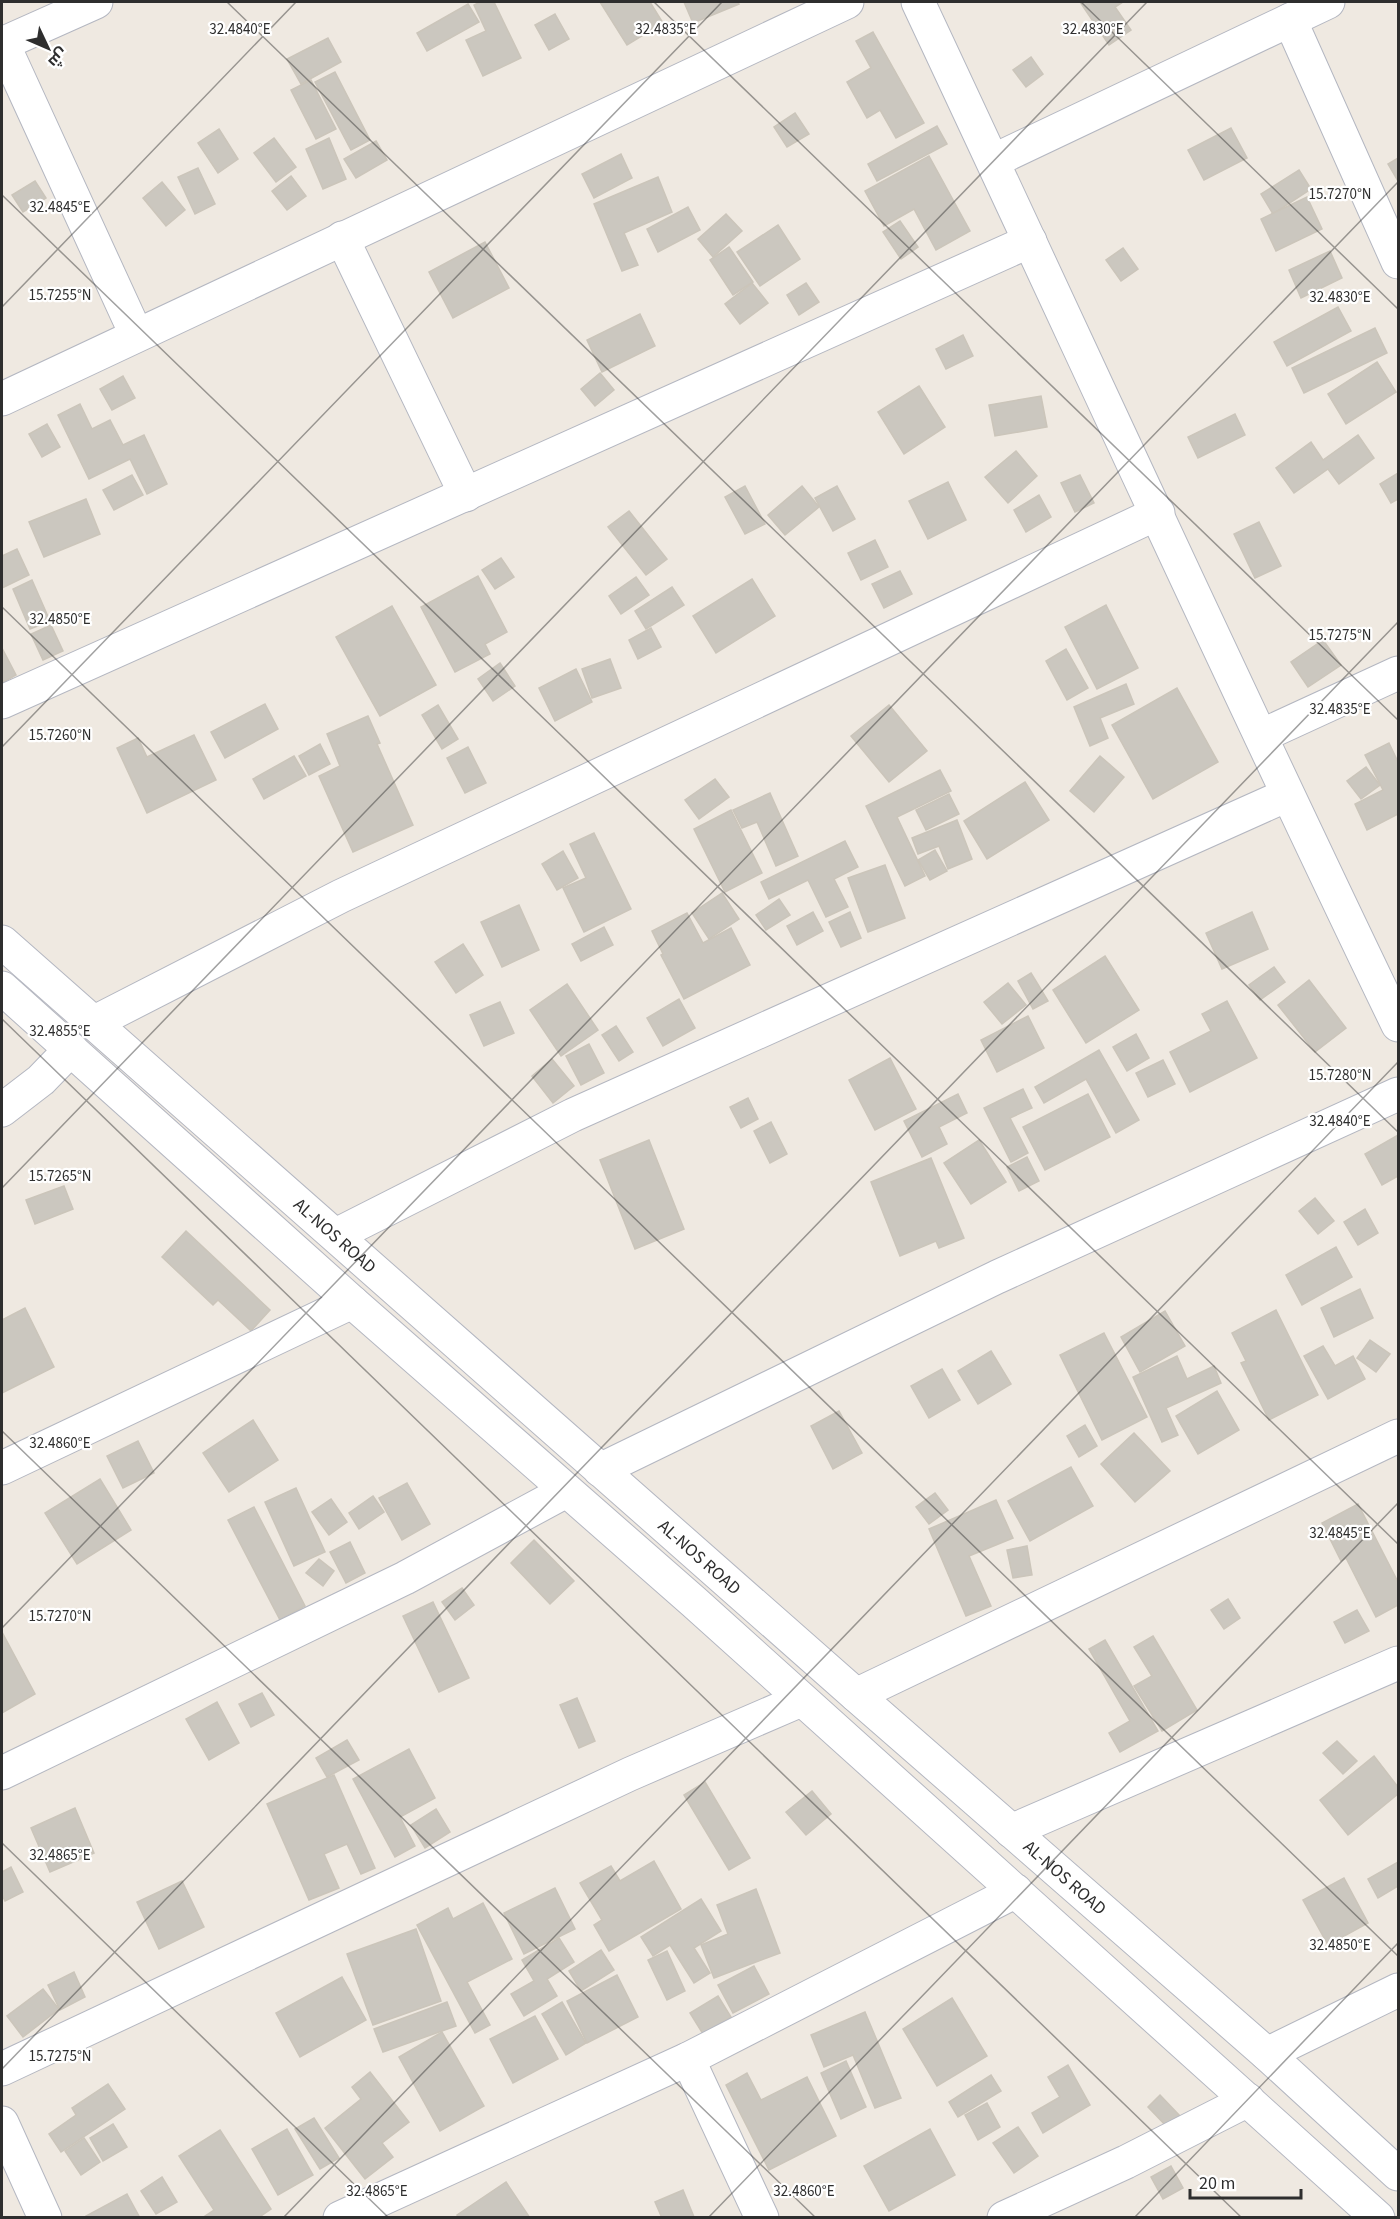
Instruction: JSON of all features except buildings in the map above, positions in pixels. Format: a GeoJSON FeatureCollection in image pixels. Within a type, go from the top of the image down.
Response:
{"type":"FeatureCollection","features":[{"type":"Feature","properties":{"kind":"street"},"geometry":{"type":"LineString","coordinates":[[96,2],[2,44],[136,334]]}},
{"type":"Feature","properties":{"kind":"street"},"geometry":{"type":"LineString","coordinates":[[2,399],[136,334],[847,2]]}},
{"type":"Feature","properties":{"kind":"street"},"geometry":{"type":"LineString","coordinates":[[918,2],[1158,513],[1287,795],[1398,1025]]}},
{"type":"Feature","properties":{"kind":"street"},"geometry":{"type":"LineString","coordinates":[[993,161],[1328,2]]}},
{"type":"Feature","properties":{"kind":"street"},"geometry":{"type":"LineString","coordinates":[[1290,20],[1398,262]]}},
{"type":"Feature","properties":{"kind":"street"},"geometry":{"type":"LineString","coordinates":[[342,238],[466,495]]}},
{"type":"Feature","properties":{"kind":"street"},"geometry":{"type":"LineString","coordinates":[[2,702],[1030,241]]}},
{"type":"Feature","properties":{"kind":"street"},"geometry":{"type":"LineString","coordinates":[[93,1023],[341,896],[1158,513]]}},
{"type":"Feature","properties":{"kind":"street"},"geometry":{"type":"LineString","coordinates":[[1261,736],[1398,673]]}},
{"type":"Feature","properties":{"kind":"street"},"geometry":{"type":"LineString","coordinates":[[336,1235],[573,1115],[1287,795]]}},
{"type":"Feature","properties":{"kind":"street","name":"AL-NOS ROAD"},"geometry":{"type":"LineString","coordinates":[[2,942],[1267,2054],[1398,2174]]}},
{"type":"Feature","properties":{"kind":"street","name":"AL-NOS ROAD"},"geometry":{"type":"LineString","coordinates":[[2,988],[352,1302],[694,1602],[1378,2217]]}},
{"type":"Feature","properties":{"kind":"street"},"geometry":{"type":"LineString","coordinates":[[2,1110],[41,1080],[71,1049]]}},
{"type":"Feature","properties":{"kind":"street"},"geometry":{"type":"LineString","coordinates":[[600,1470],[997,1277],[1398,1094]]}},
{"type":"Feature","properties":{"kind":"street"},"geometry":{"type":"LineString","coordinates":[[2,1468],[352,1302]]}},
{"type":"Feature","properties":{"kind":"street"},"geometry":{"type":"LineString","coordinates":[[856,1695],[1398,1436]]}},
{"type":"Feature","properties":{"kind":"street"},"geometry":{"type":"LineString","coordinates":[[2,1773],[405,1578],[566,1491]]}},
{"type":"Feature","properties":{"kind":"street"},"geometry":{"type":"LineString","coordinates":[[1011,1831],[1398,1663]]}},
{"type":"Feature","properties":{"kind":"street"},"geometry":{"type":"LineString","coordinates":[[2,2069],[619,1779],[801,1700]]}},
{"type":"Feature","properties":{"kind":"street"},"geometry":{"type":"LineString","coordinates":[[340,2217],[688,2059],[1016,1891]]}},
{"type":"Feature","properties":{"kind":"street"},"geometry":{"type":"LineString","coordinates":[[1267,2054],[1398,1990]]}},
{"type":"Feature","properties":{"kind":"street"},"geometry":{"type":"LineString","coordinates":[[688,2059],[762,2217]]}},
{"type":"Feature","properties":{"kind":"street"},"geometry":{"type":"LineString","coordinates":[[1004,2217],[1126,2162],[1248,2100]]}},
{"type":"Feature","properties":{"kind":"street"},"geometry":{"type":"LineString","coordinates":[[2,2123],[45,2217]]}}]}
